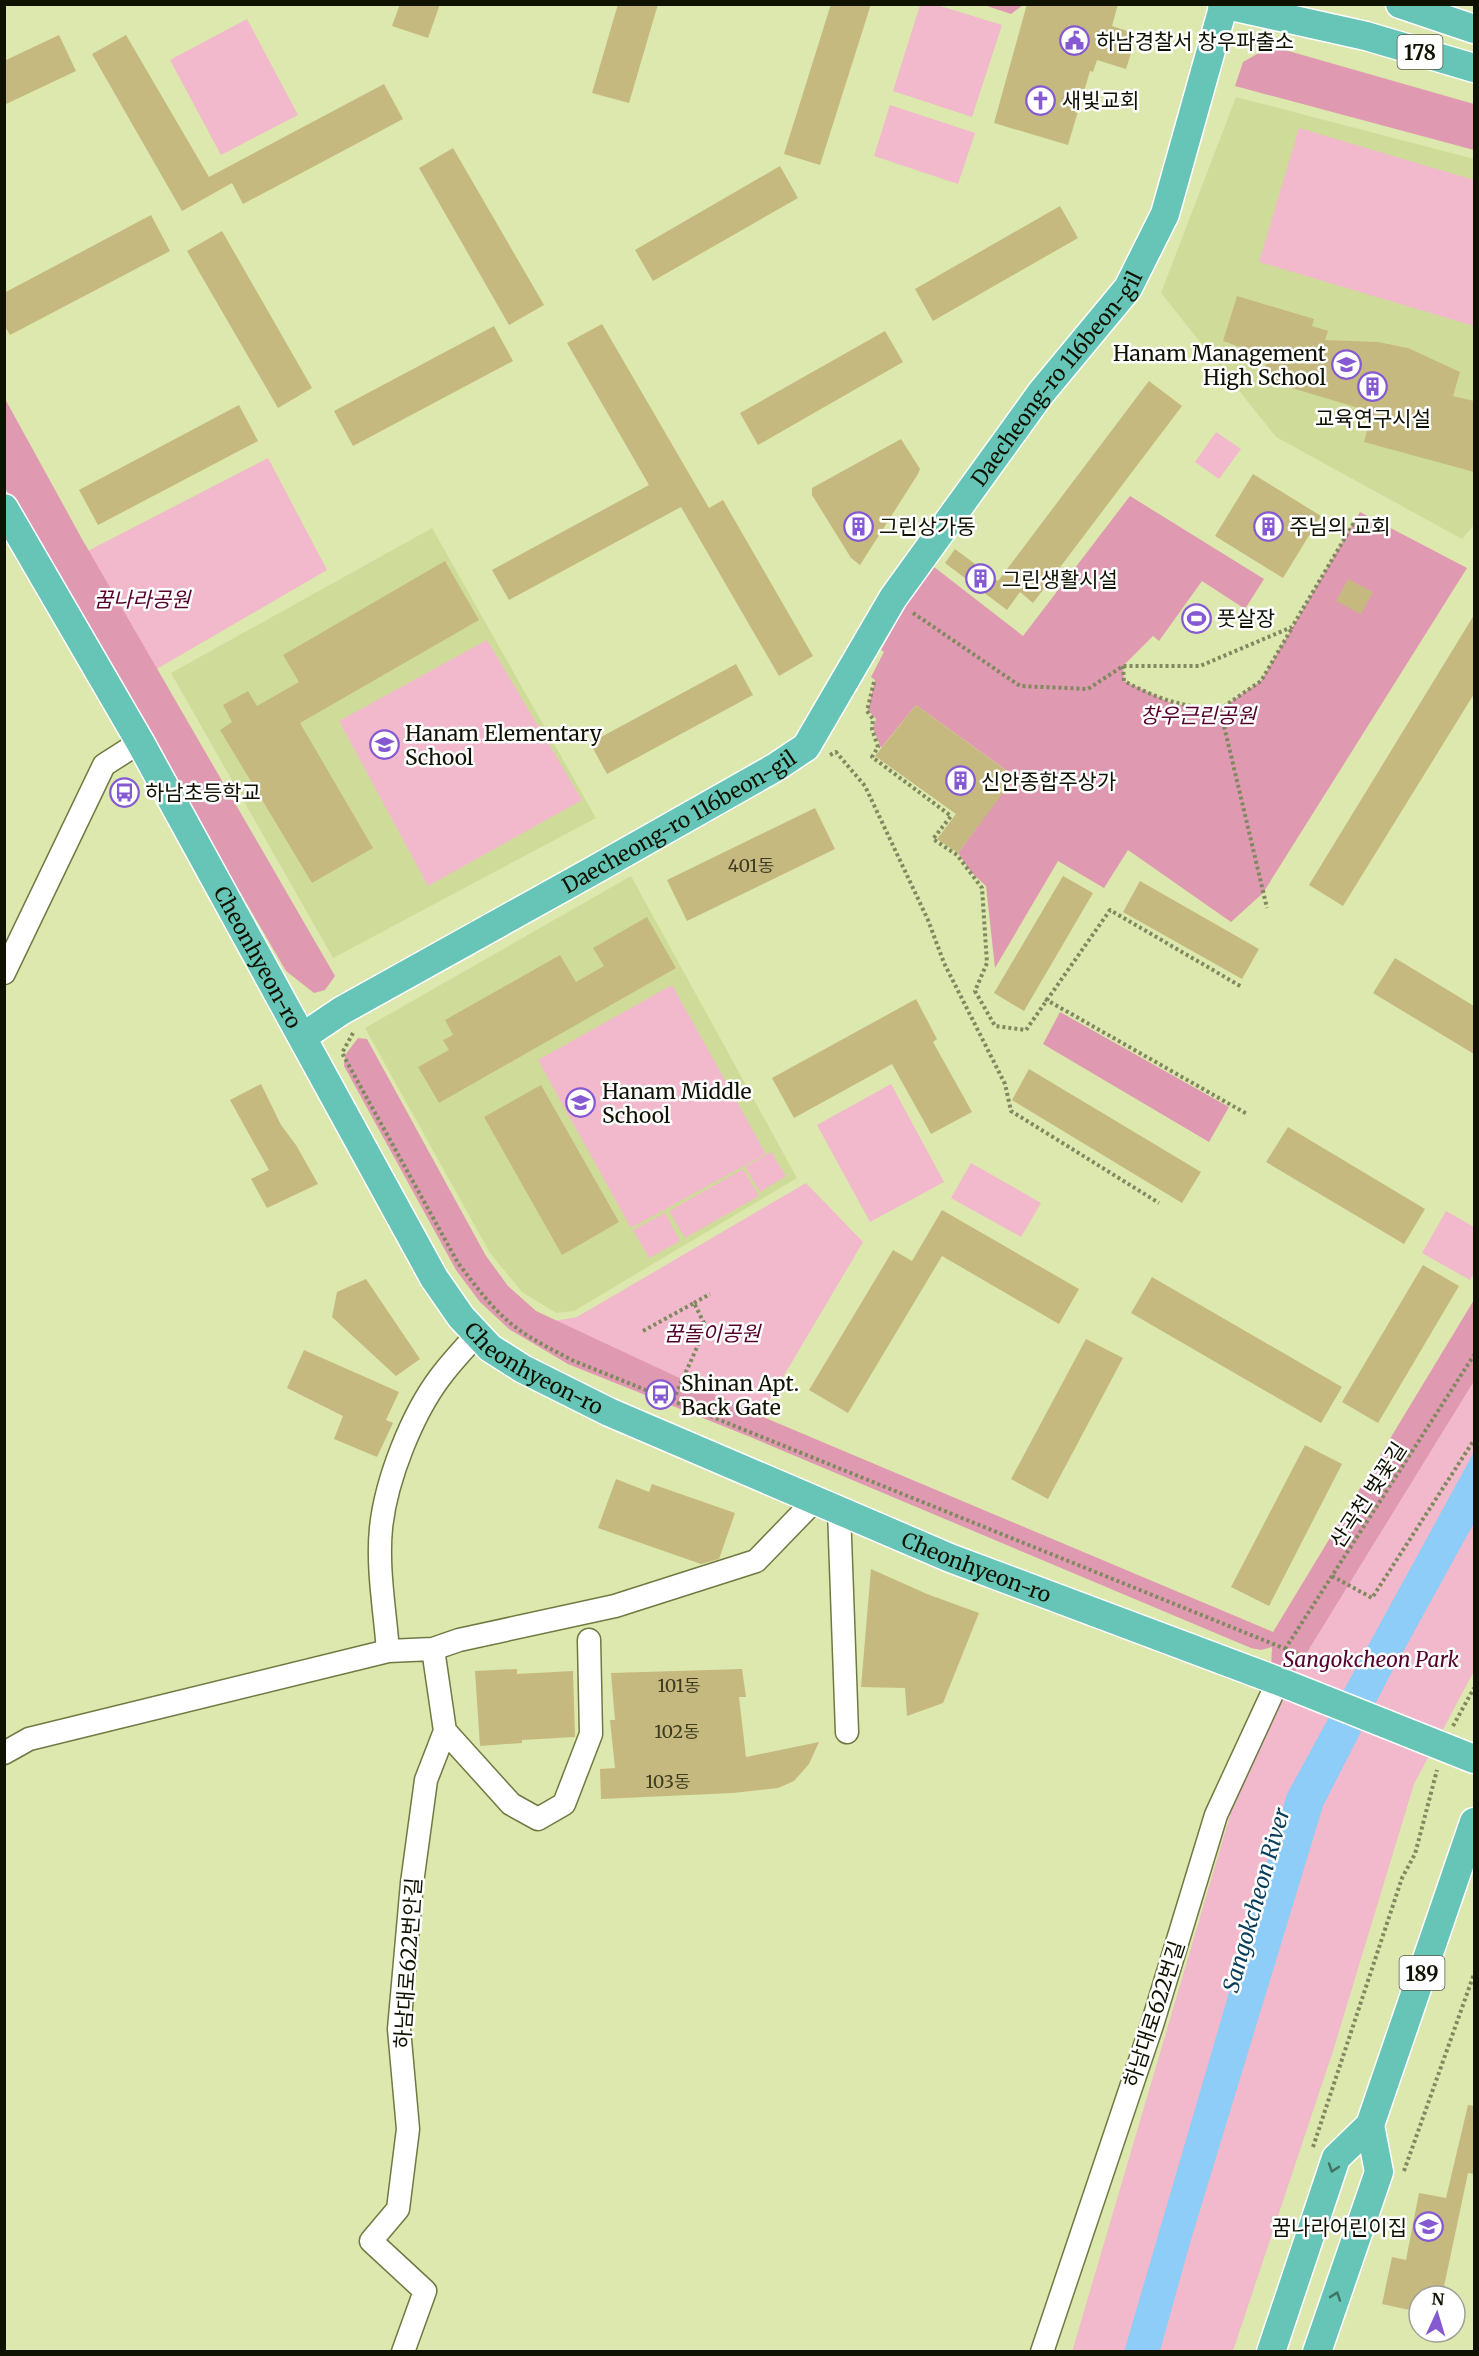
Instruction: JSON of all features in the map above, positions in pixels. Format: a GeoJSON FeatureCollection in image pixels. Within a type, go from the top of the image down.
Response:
{"type":"FeatureCollection","features":[{"type":"Feature","properties":{"kind":"main road","name":"178"},"geometry":{"type":"LineString","coordinates":[[1400,4],[1474,29]]}},
{"type":"Feature","properties":{"kind":"main road","name":"178"},"geometry":{"type":"LineString","coordinates":[[1224,5],[1366,36],[1474,68]]}},
{"type":"Feature","properties":{"kind":"main road","name":"Daecheong-ro 116beon-gil"},"geometry":{"type":"LineString","coordinates":[[303,1036],[340,1011],[626,852],[776,767],[806,747],[893,598],[1041,393],[1128,288],[1166,214],[1224,5]]}},
{"type":"Feature","properties":{"kind":"main road","name":"Cheonhyeon-ro"},"geometry":{"type":"LineString","coordinates":[[4,508],[140,742],[434,1278],[461,1317],[490,1348],[555,1386],[950,1558],[1278,1681],[1474,1759]]}},
{"type":"Feature","properties":{"kind":"main road","name":"189"},"geometry":{"type":"LineString","coordinates":[[1272,2352],[1336,2158],[1370,2125],[1474,1822]]}},
{"type":"Feature","properties":{"kind":"main road","name":"189"},"geometry":{"type":"LineString","coordinates":[[1317,2352],[1379,2172],[1370,2125]]}},
{"type":"Feature","properties":{"kind":"street"},"geometry":{"type":"LineString","coordinates":[[1292,4],[1366,36]]}},
{"type":"Feature","properties":{"kind":"street"},"geometry":{"type":"LineString","coordinates":[[4,973],[104,765],[140,742]]}},
{"type":"Feature","properties":{"kind":"street"},"geometry":{"type":"LineString","coordinates":[[388,1651],[383,1599],[381,1528],[397,1463],[422,1408],[441,1377],[477,1334]]}},
{"type":"Feature","properties":{"kind":"street"},"geometry":{"type":"LineString","coordinates":[[7,1749],[29,1740],[388,1651],[433,1649],[459,1640],[615,1606],[756,1561],[827,1504]]}},
{"type":"Feature","properties":{"kind":"street"},"geometry":{"type":"LineString","coordinates":[[827,1504],[847,1732]]}},
{"type":"Feature","properties":{"kind":"street"},"geometry":{"type":"LineString","coordinates":[[445,1731],[511,1804],[538,1819],[564,1804],[580,1769],[591,1734],[589,1640]]}},
{"type":"Feature","properties":{"kind":"street","name":"하남대로622번안길"},"geometry":{"type":"LineString","coordinates":[[403,2352],[425,2291],[370,2241],[398,2209],[408,2129],[399,2029],[412,1883],[426,1780],[445,1731],[433,1649]]}},
{"type":"Feature","properties":{"kind":"street","name":"하남대로622번길"},"geometry":{"type":"LineString","coordinates":[[1042,2352],[1152,2025],[1216,1815],[1278,1681]]}},
{"type":"Feature","properties":{"kind":"path"},"geometry":{"type":"LineString","coordinates":[[1123,666],[1124,681],[1149,694],[1173,704],[1220,709],[1261,681],[1358,516]]}},
{"type":"Feature","properties":{"kind":"path"},"geometry":{"type":"LineString","coordinates":[[893,598],[1020,686],[1088,689],[1123,666],[1200,666],[1292,627]]}},
{"type":"Feature","properties":{"kind":"path"},"geometry":{"type":"LineString","coordinates":[[870,676],[874,682],[867,711],[873,719],[872,729],[878,747],[872,757],[951,816],[933,839],[957,855],[982,888],[987,963],[975,991],[995,1026],[1026,1030],[1110,910],[1242,987]]}},
{"type":"Feature","properties":{"kind":"path"},"geometry":{"type":"LineString","coordinates":[[1220,709],[1267,908]]}},
{"type":"Feature","properties":{"kind":"path"},"geometry":{"type":"LineString","coordinates":[[821,760],[836,752],[865,786],[928,920],[944,963],[1005,1084],[1011,1111],[1159,1203]]}},
{"type":"Feature","properties":{"kind":"path"},"geometry":{"type":"LineString","coordinates":[[1046,999],[1247,1114]]}},
{"type":"Feature","properties":{"kind":"path"},"geometry":{"type":"LineString","coordinates":[[361,1026],[353,1032],[342,1053],[459,1263],[481,1292],[512,1325],[574,1361],[1303,1656]]}},
{"type":"Feature","properties":{"kind":"path"},"geometry":{"type":"LineString","coordinates":[[642,1330],[710,1294]]}},
{"type":"Feature","properties":{"kind":"path"},"geometry":{"type":"LineString","coordinates":[[673,1401],[706,1327],[694,1303]]}},
{"type":"Feature","properties":{"kind":"path","name":"산곡천 벚꽃길"},"geometry":{"type":"LineString","coordinates":[[1285,1649],[1474,1355]]}},
{"type":"Feature","properties":{"kind":"path"},"geometry":{"type":"LineString","coordinates":[[1332,1576],[1372,1598],[1474,1440]]}},
{"type":"Feature","properties":{"kind":"path"},"geometry":{"type":"LineString","coordinates":[[1312,2149],[1402,1878],[1415,1854],[1431,1786],[1455,1718],[1474,1688]]}},
{"type":"Feature","properties":{"kind":"path"},"geometry":{"type":"LineString","coordinates":[[1403,2173],[1474,1974]]}},
{"type":"Feature","properties":{"kind":"shaded area","name":"Hanam Management High School"},"geometry":{"type":"Polygon","coordinates":[[[1236,97],[1474,159],[1474,525],[1462,539],[1276,437],[1161,293],[1236,97]]]}},
{"type":"Feature","properties":{"kind":"shaded area","name":"Hanam Elementary School"},"geometry":{"type":"Polygon","coordinates":[[[432,528],[596,818],[333,958],[171,673],[432,528]]]}},
{"type":"Feature","properties":{"kind":"shaded area","name":"Hanam Middle School"},"geometry":{"type":"Polygon","coordinates":[[[631,876],[797,1178],[574,1311],[556,1313],[522,1292],[490,1253],[365,1028],[631,876]]]}},
{"type":"Feature","properties":{"kind":"green space"},"geometry":{"type":"Polygon","coordinates":[[[1023,4],[1011,14],[984,5],[1023,4]]]}},
{"type":"Feature","properties":{"kind":"green space"},"geometry":{"type":"Polygon","coordinates":[[[920,5],[937,5],[1002,25],[972,117],[893,91],[920,5]]]}},
{"type":"Feature","properties":{"kind":"green space"},"geometry":{"type":"Polygon","coordinates":[[[247,19],[298,115],[221,155],[170,60],[247,19]]]}},
{"type":"Feature","properties":{"kind":"green space"},"geometry":{"type":"Polygon","coordinates":[[[1271,46],[1474,104],[1474,150],[1235,86],[1243,62],[1271,46]]]}},
{"type":"Feature","properties":{"kind":"green space"},"geometry":{"type":"Polygon","coordinates":[[[890,105],[975,133],[958,184],[874,156],[890,105]]]}},
{"type":"Feature","properties":{"kind":"green space"},"geometry":{"type":"Polygon","coordinates":[[[1299,128],[1474,180],[1474,326],[1259,262],[1299,128]]]}},
{"type":"Feature","properties":{"kind":"green space"},"geometry":{"type":"Polygon","coordinates":[[[4,397],[82,539],[335,976],[325,990],[314,993],[286,971],[5,488],[4,397]]]}},
{"type":"Feature","properties":{"kind":"green space"},"geometry":{"type":"Polygon","coordinates":[[[1216,432],[1241,449],[1219,479],[1195,462],[1216,432]]]}},
{"type":"Feature","properties":{"kind":"green space","name":"꿈나라공원"},"geometry":{"type":"Polygon","coordinates":[[[268,458],[327,570],[117,692],[49,571],[268,458]]]}},
{"type":"Feature","properties":{"kind":"green space","name":"창우근린공원"},"geometry":{"type":"Polygon","coordinates":[[[1130,496],[1264,579],[1245,609],[1202,581],[1159,641],[1153,636],[1123,666],[1124,681],[1173,704],[1220,709],[1261,681],[1360,512],[1467,568],[1263,893],[1231,922],[1128,850],[1104,888],[1058,861],[995,968],[986,886],[971,872],[958,853],[1014,776],[916,705],[881,748],[873,728],[876,719],[868,710],[875,680],[871,677],[884,652],[881,650],[929,563],[1023,636],[1130,496]]]}},
{"type":"Feature","properties":{"kind":"green space"},"geometry":{"type":"Polygon","coordinates":[[[487,640],[582,800],[428,886],[339,721],[487,640]]]}},
{"type":"Feature","properties":{"kind":"green space"},"geometry":{"type":"Polygon","coordinates":[[[672,985],[766,1154],[631,1228],[538,1060],[672,985]]]}},
{"type":"Feature","properties":{"kind":"green space"},"geometry":{"type":"Polygon","coordinates":[[[1060,1012],[1229,1107],[1209,1142],[1043,1044],[1060,1012]]]}},
{"type":"Feature","properties":{"kind":"green space"},"geometry":{"type":"Polygon","coordinates":[[[358,1038],[367,1039],[486,1256],[508,1286],[536,1311],[761,1416],[1273,1632],[1474,1300],[1474,1381],[1269,1714],[1272,1647],[1261,1650],[1251,1648],[748,1436],[568,1364],[509,1329],[480,1302],[456,1270],[344,1066],[345,1055],[358,1038]]]}},
{"type":"Feature","properties":{"kind":"green space"},"geometry":{"type":"Polygon","coordinates":[[[891,1084],[944,1182],[870,1222],[817,1125],[891,1084]]]}},
{"type":"Feature","properties":{"kind":"green space"},"geometry":{"type":"Polygon","coordinates":[[[771,1152],[786,1176],[760,1192],[745,1167],[771,1152]]]}},
{"type":"Feature","properties":{"kind":"green space"},"geometry":{"type":"Polygon","coordinates":[[[971,1163],[1041,1203],[1021,1237],[951,1198],[971,1163]]]}},
{"type":"Feature","properties":{"kind":"green space"},"geometry":{"type":"Polygon","coordinates":[[[743,1169],[759,1196],[685,1238],[669,1211],[743,1169]]]}},
{"type":"Feature","properties":{"kind":"green space","name":"꿈돌이공원"},"geometry":{"type":"Polygon","coordinates":[[[806,1183],[863,1242],[748,1436],[568,1364],[509,1329],[577,1317],[806,1183]]]}},
{"type":"Feature","properties":{"kind":"green space"},"geometry":{"type":"Polygon","coordinates":[[[1446,1211],[1474,1227],[1474,1273],[1470,1280],[1422,1253],[1446,1211]]]}},
{"type":"Feature","properties":{"kind":"green space"},"geometry":{"type":"Polygon","coordinates":[[[665,1213],[680,1241],[649,1258],[633,1230],[665,1213]]]}},
{"type":"Feature","properties":{"kind":"green space","name":"Sangokcheon Park"},"geometry":{"type":"Polygon","coordinates":[[[1474,1300],[1474,1671],[1414,1784],[1333,2051],[1233,2351],[1072,2352],[1248,1754],[1269,1714],[1274,1632],[1474,1300]]]}},
{"type":"Feature","properties":{"kind":"water","name":"Sangokcheon River"},"geometry":{"type":"Polygon","coordinates":[[[1474,1452],[1474,1523],[1388,1679],[1323,1806],[1190,2243],[1160,2351],[1124,2352],[1287,1794],[1474,1452]]]}},
{"type":"Feature","properties":{"kind":"building"},"geometry":{"type":"Polygon","coordinates":[[[400,4],[440,4],[428,38],[392,26],[400,4]]]}},
{"type":"Feature","properties":{"kind":"building"},"geometry":{"type":"Polygon","coordinates":[[[618,4],[658,4],[629,103],[592,93],[618,4]]]}},
{"type":"Feature","properties":{"kind":"building"},"geometry":{"type":"Polygon","coordinates":[[[831,4],[871,4],[820,165],[784,154],[831,4]]]}},
{"type":"Feature","properties":{"kind":"building"},"geometry":{"type":"Polygon","coordinates":[[[1027,4],[1118,4],[1112,26],[1137,34],[1126,69],[1097,60],[1093,72],[1090,71],[1068,145],[994,123],[1027,4]]]}},
{"type":"Feature","properties":{"kind":"building"},"geometry":{"type":"Polygon","coordinates":[[[59,35],[76,71],[4,105],[4,61],[59,35]]]}},
{"type":"Feature","properties":{"kind":"building"},"geometry":{"type":"Polygon","coordinates":[[[126,35],[209,177],[384,84],[403,119],[243,204],[232,183],[182,211],[92,54],[126,35]]]}},
{"type":"Feature","properties":{"kind":"building"},"geometry":{"type":"Polygon","coordinates":[[[453,148],[544,305],[509,325],[419,168],[453,148]]]}},
{"type":"Feature","properties":{"kind":"building"},"geometry":{"type":"Polygon","coordinates":[[[780,166],[798,198],[653,281],[635,250],[780,166]]]}},
{"type":"Feature","properties":{"kind":"building"},"geometry":{"type":"Polygon","coordinates":[[[1060,206],[1078,238],[933,321],[915,289],[1060,206]]]}},
{"type":"Feature","properties":{"kind":"building"},"geometry":{"type":"Polygon","coordinates":[[[151,215],[170,251],[10,335],[4,325],[4,293],[151,215]]]}},
{"type":"Feature","properties":{"kind":"building"},"geometry":{"type":"Polygon","coordinates":[[[222,231],[312,388],[278,408],[187,251],[222,231]]]}},
{"type":"Feature","properties":{"kind":"building","name":"교육연구시설"},"geometry":{"type":"Polygon","coordinates":[[[1237,296],[1314,319],[1312,326],[1328,331],[1325,340],[1378,342],[1408,348],[1460,372],[1453,396],[1474,401],[1474,472],[1364,442],[1372,412],[1262,379],[1268,357],[1223,341],[1237,296]]]}},
{"type":"Feature","properties":{"kind":"building"},"geometry":{"type":"Polygon","coordinates":[[[602,324],[709,508],[723,500],[813,656],[779,676],[681,507],[509,600],[492,570],[649,485],[567,343],[602,324]]]}},
{"type":"Feature","properties":{"kind":"building"},"geometry":{"type":"Polygon","coordinates":[[[494,326],[513,361],[353,446],[334,411],[494,326]]]}},
{"type":"Feature","properties":{"kind":"building"},"geometry":{"type":"Polygon","coordinates":[[[885,331],[903,362],[758,445],[740,413],[885,331]]]}},
{"type":"Feature","properties":{"kind":"building"},"geometry":{"type":"Polygon","coordinates":[[[1149,381],[1182,406],[1033,603],[1020,592],[1007,610],[945,563],[955,549],[998,581],[1149,381]]]}},
{"type":"Feature","properties":{"kind":"building"},"geometry":{"type":"Polygon","coordinates":[[[239,405],[258,441],[98,525],[79,490],[239,405]]]}},
{"type":"Feature","properties":{"kind":"building","name":"그린상가동"},"geometry":{"type":"Polygon","coordinates":[[[901,439],[920,469],[860,565],[851,558],[812,495],[812,488],[901,439]]]}},
{"type":"Feature","properties":{"kind":"building","name":"주님의 교회"},"geometry":{"type":"Polygon","coordinates":[[[1253,474],[1321,516],[1283,578],[1215,536],[1253,474]]]}},
{"type":"Feature","properties":{"kind":"building"},"geometry":{"type":"Polygon","coordinates":[[[445,561],[479,620],[300,723],[373,848],[312,883],[220,730],[232,722],[223,705],[248,691],[257,706],[299,682],[283,655],[445,561]]]}},
{"type":"Feature","properties":{"kind":"building"},"geometry":{"type":"Polygon","coordinates":[[[1348,579],[1373,592],[1361,614],[1336,601],[1348,579]]]}},
{"type":"Feature","properties":{"kind":"building"},"geometry":{"type":"Polygon","coordinates":[[[1474,615],[1474,694],[1343,906],[1309,885],[1474,615]]]}},
{"type":"Feature","properties":{"kind":"building"},"geometry":{"type":"Polygon","coordinates":[[[736,664],[753,695],[607,774],[590,743],[736,664]]]}},
{"type":"Feature","properties":{"kind":"building","name":"신안종합주상가"},"geometry":{"type":"Polygon","coordinates":[[[916,705],[1015,777],[958,853],[937,839],[956,814],[875,756],[916,705]]]}},
{"type":"Feature","properties":{"kind":"building"},"geometry":{"type":"Polygon","coordinates":[[[815,808],[835,849],[687,921],[667,880],[815,808]]]}},
{"type":"Feature","properties":{"kind":"building"},"geometry":{"type":"Polygon","coordinates":[[[1063,876],[1093,893],[1024,1011],[994,993],[1063,876]]]}},
{"type":"Feature","properties":{"kind":"building"},"geometry":{"type":"Polygon","coordinates":[[[1140,881],[1259,949],[1242,979],[1123,912],[1140,881]]]}},
{"type":"Feature","properties":{"kind":"building"},"geometry":{"type":"Polygon","coordinates":[[[647,917],[676,968],[439,1103],[418,1067],[449,1050],[443,1040],[453,1035],[445,1020],[560,955],[576,982],[604,966],[593,948],[647,917]]]}},
{"type":"Feature","properties":{"kind":"building"},"geometry":{"type":"Polygon","coordinates":[[[1395,958],[1474,1006],[1474,1054],[1373,993],[1395,958]]]}},
{"type":"Feature","properties":{"kind":"building"},"geometry":{"type":"Polygon","coordinates":[[[916,999],[937,1039],[933,1042],[972,1112],[931,1134],[892,1064],[794,1118],[772,1078],[916,999]]]}},
{"type":"Feature","properties":{"kind":"building"},"geometry":{"type":"Polygon","coordinates":[[[1029,1069],[1201,1172],[1182,1203],[1012,1100],[1029,1069]]]}},
{"type":"Feature","properties":{"kind":"building"},"geometry":{"type":"Polygon","coordinates":[[[261,1084],[281,1125],[296,1145],[318,1184],[267,1208],[251,1179],[269,1170],[230,1100],[261,1084]]]}},
{"type":"Feature","properties":{"kind":"building"},"geometry":{"type":"Polygon","coordinates":[[[541,1085],[619,1222],[562,1255],[484,1117],[541,1085]]]}},
{"type":"Feature","properties":{"kind":"building"},"geometry":{"type":"Polygon","coordinates":[[[1288,1127],[1425,1209],[1404,1244],[1266,1162],[1288,1127]]]}},
{"type":"Feature","properties":{"kind":"building"},"geometry":{"type":"Polygon","coordinates":[[[942,1210],[1079,1289],[1059,1324],[942,1256],[848,1413],[809,1390],[893,1250],[912,1261],[942,1210]]]}},
{"type":"Feature","properties":{"kind":"building"},"geometry":{"type":"Polygon","coordinates":[[[1423,1265],[1459,1286],[1378,1423],[1342,1402],[1423,1265]]]}},
{"type":"Feature","properties":{"kind":"building"},"geometry":{"type":"Polygon","coordinates":[[[1152,1277],[1342,1387],[1321,1423],[1131,1313],[1152,1277]]]}},
{"type":"Feature","properties":{"kind":"building"},"geometry":{"type":"Polygon","coordinates":[[[366,1279],[420,1359],[396,1376],[332,1317],[337,1292],[366,1279]]]}},
{"type":"Feature","properties":{"kind":"building"},"geometry":{"type":"Polygon","coordinates":[[[1086,1339],[1123,1358],[1048,1499],[1011,1479],[1086,1339]]]}},
{"type":"Feature","properties":{"kind":"building"},"geometry":{"type":"Polygon","coordinates":[[[304,1350],[399,1392],[386,1420],[393,1423],[377,1457],[334,1439],[343,1416],[287,1388],[304,1350]]]}},
{"type":"Feature","properties":{"kind":"building"},"geometry":{"type":"Polygon","coordinates":[[[1305,1445],[1342,1464],[1269,1606],[1231,1587],[1305,1445]]]}},
{"type":"Feature","properties":{"kind":"building"},"geometry":{"type":"Polygon","coordinates":[[[616,1479],[649,1492],[652,1484],[735,1513],[719,1559],[701,1564],[598,1528],[616,1479]]]}},
{"type":"Feature","properties":{"kind":"building"},"geometry":{"type":"Polygon","coordinates":[[[871,1569],[927,1594],[979,1613],[943,1703],[907,1716],[905,1688],[861,1687],[871,1569]]]}},
{"type":"Feature","properties":{"kind":"building"},"geometry":{"type":"Polygon","coordinates":[[[517,1669],[517,1674],[573,1671],[575,1737],[522,1740],[522,1743],[480,1746],[475,1671],[517,1669]]]}},
{"type":"Feature","properties":{"kind":"building"},"geometry":{"type":"Polygon","coordinates":[[[742,1669],[746,1697],[739,1697],[746,1757],[819,1742],[809,1764],[794,1781],[778,1788],[733,1793],[601,1799],[600,1769],[615,1768],[610,1720],[615,1720],[611,1673],[742,1669]]]}},
{"type":"Feature","properties":{"kind":"building"},"geometry":{"type":"Polygon","coordinates":[[[1468,2105],[1474,2106],[1474,2174],[1468,2173],[1445,2284],[1407,2284],[1407,2309],[1382,2304],[1392,2257],[1406,2260],[1419,2193],[1446,2198],[1468,2105]]]}},
{"type":"Feature","properties":{"kind":"place","name":"하남경찰서 창우파출소"},"geometry":{"type":"Point","coordinates":[1075,41]}},
{"type":"Feature","properties":{"kind":"place","name":"새빛교회"},"geometry":{"type":"Point","coordinates":[1041,100]}},
{"type":"Feature","properties":{"kind":"place","name":"Hanam Management High School"},"geometry":{"type":"Point","coordinates":[1347,365]}},
{"type":"Feature","properties":{"kind":"place","name":"교육연구시설"},"geometry":{"type":"Point","coordinates":[1373,387]}},
{"type":"Feature","properties":{"kind":"place","name":"그린상가동"},"geometry":{"type":"Point","coordinates":[858,526]}},
{"type":"Feature","properties":{"kind":"place","name":"주님의 교회"},"geometry":{"type":"Point","coordinates":[1268,526]}},
{"type":"Feature","properties":{"kind":"place","name":"그린생활시설"},"geometry":{"type":"Point","coordinates":[981,579]}},
{"type":"Feature","properties":{"kind":"place","name":"풋살장"},"geometry":{"type":"Point","coordinates":[1196,618]}},
{"type":"Feature","properties":{"kind":"place","name":"Hanam Elementary School"},"geometry":{"type":"Point","coordinates":[384,745]}},
{"type":"Feature","properties":{"kind":"place","name":"신안종합주상가"},"geometry":{"type":"Point","coordinates":[960,781]}},
{"type":"Feature","properties":{"kind":"place","name":"하남초등학교"},"geometry":{"type":"Point","coordinates":[124,792]}},
{"type":"Feature","properties":{"kind":"place","name":"Hanam Middle School"},"geometry":{"type":"Point","coordinates":[581,1103]}},
{"type":"Feature","properties":{"kind":"place","name":"Shinan Apt. Back Gate"},"geometry":{"type":"Point","coordinates":[660,1395]}},
{"type":"Feature","properties":{"kind":"place","name":"꿈나라어린이집"},"geometry":{"type":"Point","coordinates":[1428,2227]}}]}
